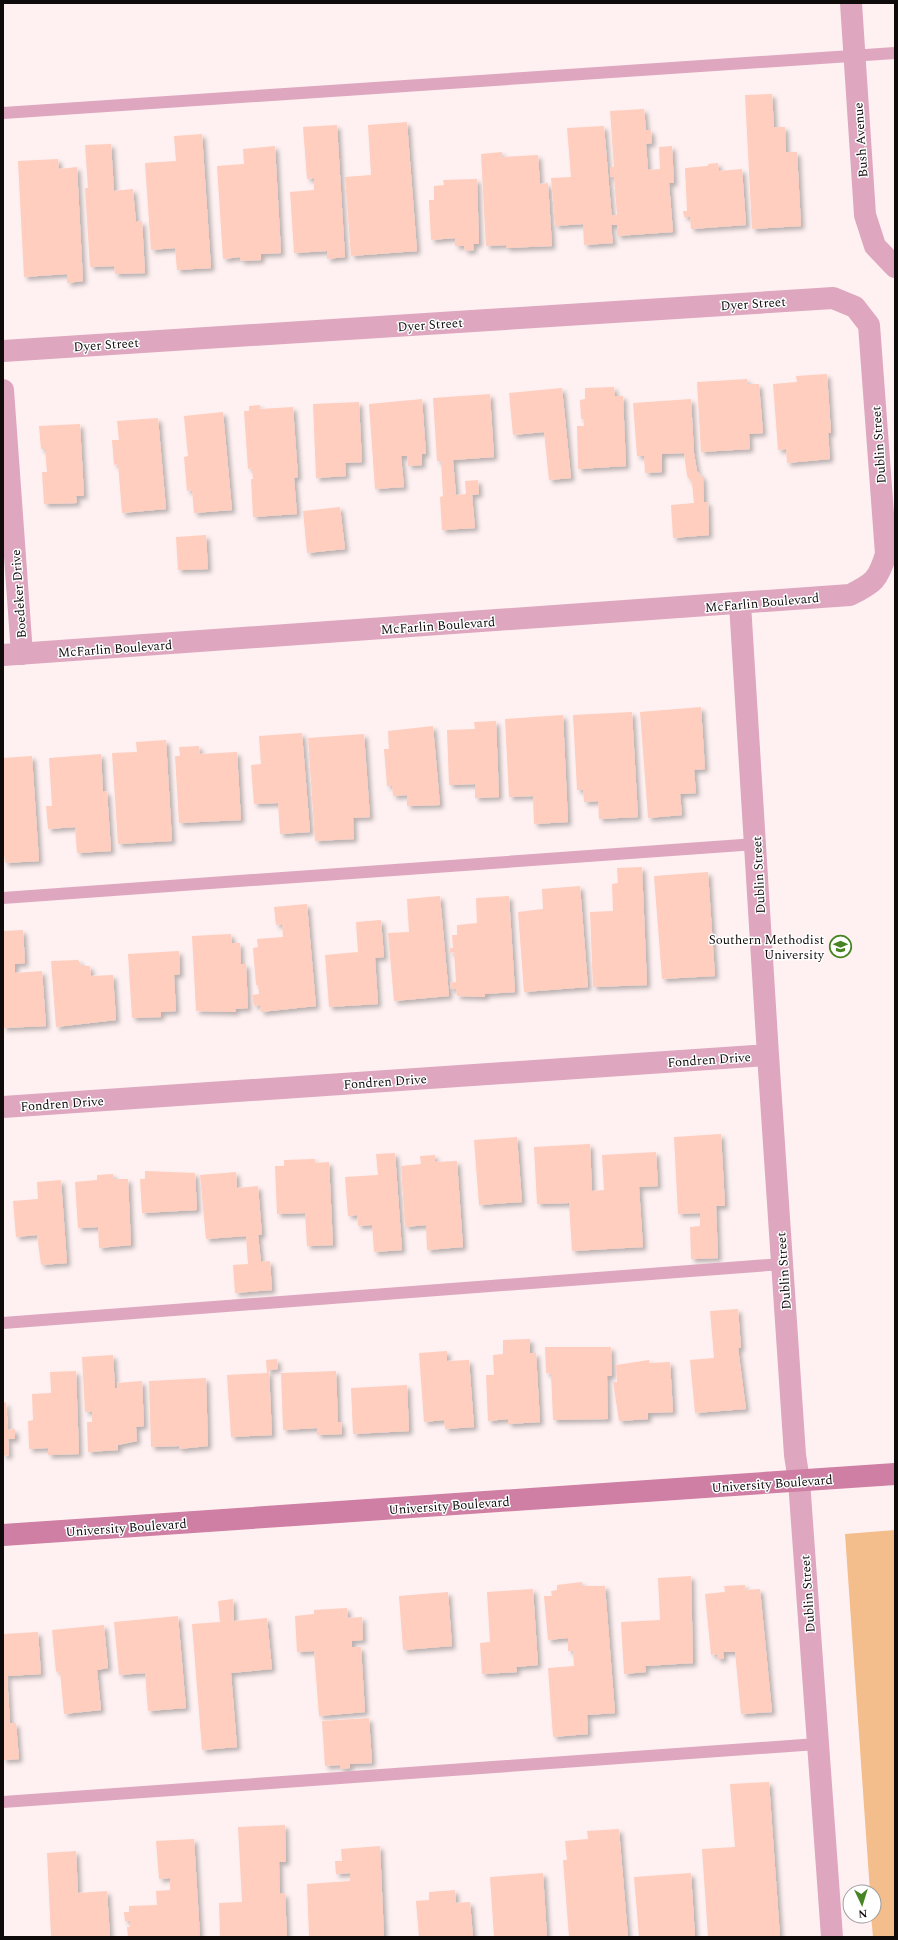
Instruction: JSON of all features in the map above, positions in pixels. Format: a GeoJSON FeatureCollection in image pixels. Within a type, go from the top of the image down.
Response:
{"type":"FeatureCollection","features":[{"type":"Feature","properties":{"kind":"street","name":"Bush Avenue"},"geometry":{"type":"LineString","coordinates":[[851,3],[865,215],[875,246],[895,267]]}},
{"type":"Feature","properties":{"kind":"street","name":"Dyer Street"},"geometry":{"type":"LineString","coordinates":[[3,351],[832,298],[855,307]]}},
{"type":"Feature","properties":{"kind":"street","name":"Dublin Street"},"geometry":{"type":"LineString","coordinates":[[855,307],[869,326],[886,554],[881,571],[871,584]]}},
{"type":"Feature","properties":{"kind":"street","name":"Boedeker Drive"},"geometry":{"type":"LineString","coordinates":[[3,390],[13,655]]}},
{"type":"Feature","properties":{"kind":"street","name":"McFarlin Boulevard"},"geometry":{"type":"LineString","coordinates":[[13,655],[850,595],[871,584]]}},
{"type":"Feature","properties":{"kind":"street","name":"Dublin Street"},"geometry":{"type":"LineString","coordinates":[[740,604],[795,1455],[799,1481],[832,1937]]}},
{"type":"Feature","properties":{"kind":"street","name":"Fondren Drive"},"geometry":{"type":"LineString","coordinates":[[3,1107],[768,1055]]}},
{"type":"Feature","properties":{"kind":"street","name":"University Boulevard"},"geometry":{"type":"LineString","coordinates":[[3,1535],[895,1474]]}},
{"type":"Feature","properties":{"kind":"lane"},"geometry":{"type":"LineString","coordinates":[[3,112],[895,53]]}},
{"type":"Feature","properties":{"kind":"lane"},"geometry":{"type":"LineString","coordinates":[[3,898],[756,844]]}},
{"type":"Feature","properties":{"kind":"lane"},"geometry":{"type":"LineString","coordinates":[[3,1323],[782,1264]]}},
{"type":"Feature","properties":{"kind":"lane"},"geometry":{"type":"LineString","coordinates":[[3,1802],[817,1744]]}},
{"type":"Feature","properties":{"kind":"shaded area"},"geometry":{"type":"Polygon","coordinates":[[[895,1530],[895,1937],[873,1937],[872,1924],[882,1924],[882,1884],[869,1884],[845,1534],[895,1530]]]}},
{"type":"Feature","properties":{"kind":"building"},"geometry":{"type":"Polygon","coordinates":[[[772,94],[774,127],[785,127],[786,152],[797,152],[801,226],[752,229],[745,95],[772,94]]]}},
{"type":"Feature","properties":{"kind":"building"},"geometry":{"type":"Polygon","coordinates":[[[644,109],[646,130],[651,130],[652,143],[646,144],[648,170],[660,169],[659,147],[672,146],[674,183],[669,183],[673,232],[617,236],[617,225],[611,225],[613,243],[584,245],[583,224],[555,226],[551,178],[571,177],[567,128],[604,126],[612,215],[617,215],[614,177],[610,177],[610,167],[614,167],[610,111],[644,109]]]}},
{"type":"Feature","properties":{"kind":"building"},"geometry":{"type":"Polygon","coordinates":[[[407,122],[417,251],[351,256],[345,177],[371,175],[368,125],[407,122]]]}},
{"type":"Feature","properties":{"kind":"building"},"geometry":{"type":"Polygon","coordinates":[[[337,125],[345,257],[327,259],[327,251],[294,253],[290,192],[314,190],[314,178],[307,179],[303,127],[337,125]]]}},
{"type":"Feature","properties":{"kind":"building"},"geometry":{"type":"Polygon","coordinates":[[[202,134],[211,268],[177,270],[175,248],[151,250],[145,163],[176,161],[174,136],[202,134]]]}},
{"type":"Feature","properties":{"kind":"building"},"geometry":{"type":"Polygon","coordinates":[[[111,144],[114,191],[133,189],[136,222],[142,221],[145,273],[115,274],[114,266],[90,267],[85,188],[88,188],[85,145],[111,144]]]}},
{"type":"Feature","properties":{"kind":"building"},"geometry":{"type":"Polygon","coordinates":[[[275,146],[281,253],[261,254],[261,260],[241,261],[240,257],[223,259],[217,166],[244,164],[243,149],[275,146]]]}},
{"type":"Feature","properties":{"kind":"building"},"geometry":{"type":"Polygon","coordinates":[[[502,152],[502,157],[538,155],[540,184],[548,183],[552,246],[506,248],[506,245],[486,246],[481,154],[502,152]]]}},
{"type":"Feature","properties":{"kind":"building"},"geometry":{"type":"Polygon","coordinates":[[[58,159],[59,169],[77,167],[83,281],[67,283],[67,274],[24,277],[18,161],[58,159]]]}},
{"type":"Feature","properties":{"kind":"building"},"geometry":{"type":"Polygon","coordinates":[[[718,163],[719,171],[742,169],[746,225],[691,229],[690,217],[684,217],[683,211],[687,211],[685,168],[708,166],[708,164],[718,163]]]}},
{"type":"Feature","properties":{"kind":"building"},"geometry":{"type":"Polygon","coordinates":[[[477,179],[479,244],[473,244],[474,250],[465,251],[464,246],[455,246],[455,238],[431,240],[429,200],[434,200],[434,186],[444,185],[443,180],[477,179]]]}},
{"type":"Feature","properties":{"kind":"building"},"geometry":{"type":"Polygon","coordinates":[[[827,374],[831,433],[828,433],[830,459],[787,463],[786,449],[778,450],[773,384],[797,382],[796,376],[827,374]]]}},
{"type":"Feature","properties":{"kind":"building"},"geometry":{"type":"Polygon","coordinates":[[[747,379],[748,384],[759,384],[763,433],[749,434],[750,449],[701,452],[697,382],[747,379]]]}},
{"type":"Feature","properties":{"kind":"building"},"geometry":{"type":"Polygon","coordinates":[[[614,387],[615,396],[623,396],[626,466],[578,469],[577,426],[584,426],[584,419],[581,419],[580,400],[585,399],[585,388],[614,387]]]}},
{"type":"Feature","properties":{"kind":"building"},"geometry":{"type":"Polygon","coordinates":[[[562,388],[571,478],[549,480],[544,432],[513,435],[509,393],[562,388]]]}},
{"type":"Feature","properties":{"kind":"building"},"geometry":{"type":"Polygon","coordinates":[[[490,394],[494,457],[453,460],[456,495],[466,494],[465,481],[478,480],[479,494],[472,495],[475,528],[442,530],[440,497],[443,496],[441,461],[437,461],[433,398],[490,394]]]}},
{"type":"Feature","properties":{"kind":"building"},"geometry":{"type":"Polygon","coordinates":[[[422,399],[426,454],[422,454],[422,465],[408,466],[407,456],[401,456],[404,487],[375,489],[369,404],[422,399]]]}},
{"type":"Feature","properties":{"kind":"building"},"geometry":{"type":"Polygon","coordinates":[[[691,399],[694,453],[697,471],[703,478],[704,502],[708,502],[709,535],[673,538],[671,505],[694,503],[692,483],[687,476],[684,453],[662,454],[662,472],[645,473],[644,456],[637,456],[633,403],[691,399]]]}},
{"type":"Feature","properties":{"kind":"building"},"geometry":{"type":"Polygon","coordinates":[[[359,402],[362,462],[345,463],[346,476],[316,478],[313,404],[359,402]]]}},
{"type":"Feature","properties":{"kind":"building"},"geometry":{"type":"Polygon","coordinates":[[[260,405],[260,409],[293,407],[298,477],[294,478],[297,514],[253,517],[251,479],[253,479],[252,468],[248,469],[244,411],[249,411],[249,406],[260,405]]]}},
{"type":"Feature","properties":{"kind":"building"},"geometry":{"type":"Polygon","coordinates":[[[223,412],[232,510],[194,513],[192,490],[187,491],[184,457],[188,456],[184,416],[223,412]]]}},
{"type":"Feature","properties":{"kind":"building"},"geometry":{"type":"Polygon","coordinates":[[[158,418],[166,509],[122,513],[118,464],[114,465],[112,440],[119,440],[117,421],[158,418]]]}},
{"type":"Feature","properties":{"kind":"building"},"geometry":{"type":"Polygon","coordinates":[[[80,424],[84,496],[76,496],[77,503],[44,504],[42,472],[47,472],[45,449],[41,449],[39,426],[80,424]]]}},
{"type":"Feature","properties":{"kind":"building"},"geometry":{"type":"Polygon","coordinates":[[[340,507],[345,549],[307,553],[303,511],[340,507]]]}},
{"type":"Feature","properties":{"kind":"building"},"geometry":{"type":"Polygon","coordinates":[[[206,535],[208,569],[178,570],[176,537],[206,535]]]}},
{"type":"Feature","properties":{"kind":"building"},"geometry":{"type":"Polygon","coordinates":[[[701,707],[705,769],[694,770],[696,793],[680,794],[682,815],[648,818],[640,712],[701,707]]]}},
{"type":"Feature","properties":{"kind":"building"},"geometry":{"type":"Polygon","coordinates":[[[632,712],[638,817],[599,819],[598,801],[584,802],[583,790],[577,790],[573,715],[632,712]]]}},
{"type":"Feature","properties":{"kind":"building"},"geometry":{"type":"Polygon","coordinates":[[[563,715],[568,822],[534,824],[533,796],[509,797],[505,719],[563,715]]]}},
{"type":"Feature","properties":{"kind":"building"},"geometry":{"type":"Polygon","coordinates":[[[496,721],[499,797],[475,798],[475,784],[449,785],[447,730],[475,729],[474,722],[496,721]]]}},
{"type":"Feature","properties":{"kind":"building"},"geometry":{"type":"Polygon","coordinates":[[[433,726],[440,805],[407,806],[407,795],[393,796],[392,786],[387,786],[384,749],[389,749],[388,731],[433,726]]]}},
{"type":"Feature","properties":{"kind":"building"},"geometry":{"type":"Polygon","coordinates":[[[302,733],[310,832],[280,834],[278,803],[254,804],[251,765],[261,764],[259,736],[302,733]]]}},
{"type":"Feature","properties":{"kind":"building"},"geometry":{"type":"Polygon","coordinates":[[[364,734],[370,817],[353,818],[354,839],[315,841],[308,738],[364,734]]]}},
{"type":"Feature","properties":{"kind":"building"},"geometry":{"type":"Polygon","coordinates":[[[166,740],[172,841],[118,844],[112,753],[137,752],[136,742],[166,740]]]}},
{"type":"Feature","properties":{"kind":"building"},"geometry":{"type":"Polygon","coordinates":[[[199,746],[200,754],[237,752],[241,820],[179,823],[175,756],[180,756],[179,747],[199,746]]]}},
{"type":"Feature","properties":{"kind":"building"},"geometry":{"type":"Polygon","coordinates":[[[101,754],[103,792],[107,791],[111,851],[77,853],[75,827],[48,829],[46,806],[52,806],[49,758],[101,754]]]}},
{"type":"Feature","properties":{"kind":"building"},"geometry":{"type":"Polygon","coordinates":[[[32,756],[39,861],[5,863],[3,846],[3,758],[32,756]]]}},
{"type":"Feature","properties":{"kind":"building"},"geometry":{"type":"Polygon","coordinates":[[[642,867],[647,985],[593,987],[590,912],[613,911],[612,884],[618,883],[617,868],[642,867]]]}},
{"type":"Feature","properties":{"kind":"building"},"geometry":{"type":"Polygon","coordinates":[[[708,872],[715,976],[662,979],[654,876],[708,872]]]}},
{"type":"Feature","properties":{"kind":"building"},"geometry":{"type":"Polygon","coordinates":[[[580,886],[588,987],[524,992],[518,912],[543,909],[542,889],[580,886]]]}},
{"type":"Feature","properties":{"kind":"building"},"geometry":{"type":"Polygon","coordinates":[[[440,896],[449,996],[394,1001],[388,933],[409,932],[407,899],[440,896]]]}},
{"type":"Feature","properties":{"kind":"building"},"geometry":{"type":"Polygon","coordinates":[[[509,896],[515,992],[485,994],[485,997],[457,996],[456,989],[451,989],[450,983],[456,982],[454,952],[450,953],[450,948],[453,948],[452,935],[457,935],[457,925],[477,923],[476,898],[509,896]]]}},
{"type":"Feature","properties":{"kind":"building"},"geometry":{"type":"Polygon","coordinates":[[[307,904],[316,1006],[261,1012],[260,1005],[254,1006],[252,995],[259,994],[258,985],[256,985],[253,948],[258,947],[257,939],[283,937],[282,924],[276,925],[274,907],[307,904]]]}},
{"type":"Feature","properties":{"kind":"building"},"geometry":{"type":"Polygon","coordinates":[[[381,920],[384,957],[375,958],[378,1004],[329,1007],[325,955],[358,952],[356,922],[381,920]]]}},
{"type":"Feature","properties":{"kind":"building"},"geometry":{"type":"Polygon","coordinates":[[[23,930],[25,963],[15,964],[15,973],[42,971],[46,1026],[3,1028],[3,931],[23,930]]]}},
{"type":"Feature","properties":{"kind":"building"},"geometry":{"type":"Polygon","coordinates":[[[231,934],[232,943],[240,943],[241,964],[246,964],[248,1008],[235,1009],[236,1012],[196,1011],[192,936],[231,934]]]}},
{"type":"Feature","properties":{"kind":"building"},"geometry":{"type":"Polygon","coordinates":[[[179,951],[180,974],[174,975],[176,1011],[161,1012],[161,1017],[132,1018],[128,954],[179,951]]]}},
{"type":"Feature","properties":{"kind":"building"},"geometry":{"type":"Polygon","coordinates":[[[78,960],[82,966],[90,966],[91,976],[113,975],[116,1020],[56,1027],[51,961],[78,960]]]}},
{"type":"Feature","properties":{"kind":"building"},"geometry":{"type":"Polygon","coordinates":[[[721,1134],[725,1206],[716,1206],[718,1258],[691,1259],[690,1227],[700,1226],[700,1213],[678,1214],[674,1137],[721,1134]]]}},
{"type":"Feature","properties":{"kind":"building"},"geometry":{"type":"Polygon","coordinates":[[[517,1137],[522,1202],[479,1205],[474,1140],[517,1137]]]}},
{"type":"Feature","properties":{"kind":"building"},"geometry":{"type":"Polygon","coordinates":[[[590,1144],[592,1191],[604,1190],[602,1155],[656,1152],[658,1186],[639,1187],[643,1247],[572,1251],[569,1203],[537,1204],[534,1147],[590,1144]]]}},
{"type":"Feature","properties":{"kind":"building"},"geometry":{"type":"Polygon","coordinates":[[[395,1153],[402,1250],[374,1252],[372,1225],[358,1226],[357,1215],[348,1216],[345,1177],[378,1175],[376,1154],[395,1153]]]}},
{"type":"Feature","properties":{"kind":"building"},"geometry":{"type":"Polygon","coordinates":[[[435,1155],[435,1162],[457,1161],[463,1247],[427,1250],[426,1225],[405,1227],[401,1166],[421,1164],[420,1156],[435,1155]]]}},
{"type":"Feature","properties":{"kind":"building"},"geometry":{"type":"Polygon","coordinates":[[[315,1159],[315,1163],[329,1162],[333,1245],[307,1246],[305,1213],[277,1214],[275,1166],[284,1166],[284,1160],[315,1159]]]}},
{"type":"Feature","properties":{"kind":"building"},"geometry":{"type":"Polygon","coordinates":[[[145,1171],[195,1173],[197,1210],[142,1213],[140,1179],[145,1179],[145,1171]]]}},
{"type":"Feature","properties":{"kind":"building"},"geometry":{"type":"Polygon","coordinates":[[[236,1172],[237,1188],[258,1186],[262,1235],[258,1235],[261,1262],[270,1261],[272,1290],[235,1293],[233,1265],[248,1264],[246,1236],[206,1239],[200,1175],[236,1172]]]}},
{"type":"Feature","properties":{"kind":"building"},"geometry":{"type":"Polygon","coordinates":[[[113,1174],[114,1179],[128,1179],[131,1245],[99,1248],[98,1227],[78,1228],[75,1182],[97,1180],[97,1175],[113,1174]]]}},
{"type":"Feature","properties":{"kind":"building"},"geometry":{"type":"Polygon","coordinates":[[[61,1180],[67,1263],[41,1265],[37,1235],[16,1237],[13,1201],[38,1199],[37,1182],[61,1180]]]}},
{"type":"Feature","properties":{"kind":"building"},"geometry":{"type":"Polygon","coordinates":[[[738,1309],[741,1348],[738,1348],[746,1409],[695,1413],[690,1360],[714,1358],[710,1311],[738,1309]]]}},
{"type":"Feature","properties":{"kind":"building"},"geometry":{"type":"Polygon","coordinates":[[[530,1339],[530,1353],[536,1353],[540,1422],[508,1424],[508,1419],[488,1421],[486,1375],[494,1375],[493,1355],[503,1354],[503,1340],[530,1339]]]}},
{"type":"Feature","properties":{"kind":"building"},"geometry":{"type":"Polygon","coordinates":[[[545,1347],[611,1347],[612,1376],[607,1376],[608,1419],[553,1420],[551,1374],[546,1373],[545,1347]]]}},
{"type":"Feature","properties":{"kind":"building"},"geometry":{"type":"Polygon","coordinates":[[[447,1351],[447,1361],[469,1360],[474,1427],[445,1429],[444,1420],[424,1422],[419,1353],[447,1351]]]}},
{"type":"Feature","properties":{"kind":"building"},"geometry":{"type":"Polygon","coordinates":[[[113,1355],[115,1388],[117,1388],[117,1383],[142,1381],[144,1426],[136,1427],[137,1441],[118,1445],[118,1450],[88,1452],[87,1422],[92,1422],[92,1411],[85,1412],[82,1357],[113,1355]]]}},
{"type":"Feature","properties":{"kind":"building"},"geometry":{"type":"Polygon","coordinates":[[[277,1359],[278,1369],[269,1370],[272,1435],[231,1437],[227,1375],[267,1373],[266,1360],[277,1359]]]}},
{"type":"Feature","properties":{"kind":"building"},"geometry":{"type":"Polygon","coordinates":[[[649,1360],[649,1363],[670,1362],[673,1412],[648,1413],[648,1419],[619,1421],[613,1382],[617,1382],[616,1365],[649,1360]]]}},
{"type":"Feature","properties":{"kind":"building"},"geometry":{"type":"Polygon","coordinates":[[[76,1371],[79,1454],[48,1455],[48,1448],[29,1449],[28,1421],[33,1420],[32,1394],[51,1393],[50,1372],[76,1371]]]}},
{"type":"Feature","properties":{"kind":"building"},"geometry":{"type":"Polygon","coordinates":[[[336,1371],[338,1422],[341,1422],[342,1434],[317,1435],[317,1428],[283,1430],[281,1373],[336,1371]]]}},
{"type":"Feature","properties":{"kind":"building"},"geometry":{"type":"Polygon","coordinates":[[[206,1378],[208,1446],[179,1449],[179,1446],[151,1447],[149,1381],[206,1378]]]}},
{"type":"Feature","properties":{"kind":"building"},"geometry":{"type":"Polygon","coordinates":[[[407,1385],[409,1431],[353,1434],[351,1388],[407,1385]]]}},
{"type":"Feature","properties":{"kind":"building"},"geometry":{"type":"Polygon","coordinates":[[[6,1402],[8,1430],[15,1429],[15,1439],[8,1439],[9,1455],[3,1456],[3,1403],[6,1402]]]}},
{"type":"Feature","properties":{"kind":"building"},"geometry":{"type":"Polygon","coordinates":[[[691,1576],[693,1663],[645,1666],[646,1672],[624,1674],[621,1622],[660,1620],[658,1578],[691,1576]]]}},
{"type":"Feature","properties":{"kind":"building"},"geometry":{"type":"Polygon","coordinates":[[[582,1582],[582,1586],[605,1586],[615,1713],[587,1715],[588,1734],[553,1737],[548,1668],[574,1666],[573,1651],[568,1651],[568,1638],[548,1640],[544,1596],[552,1596],[551,1591],[557,1590],[557,1585],[582,1582]]]}},
{"type":"Feature","properties":{"kind":"building"},"geometry":{"type":"Polygon","coordinates":[[[745,1585],[746,1590],[760,1589],[772,1712],[741,1714],[735,1652],[723,1652],[724,1659],[717,1659],[717,1654],[711,1655],[705,1594],[725,1592],[724,1586],[745,1585]]]}},
{"type":"Feature","properties":{"kind":"building"},"geometry":{"type":"Polygon","coordinates":[[[533,1589],[538,1665],[516,1667],[517,1672],[482,1674],[480,1643],[490,1642],[487,1592],[533,1589]]]}},
{"type":"Feature","properties":{"kind":"building"},"geometry":{"type":"Polygon","coordinates":[[[448,1592],[452,1646],[403,1650],[399,1596],[448,1592]]]}},
{"type":"Feature","properties":{"kind":"building"},"geometry":{"type":"Polygon","coordinates":[[[233,1599],[234,1621],[267,1618],[272,1669],[231,1673],[237,1747],[202,1750],[192,1624],[220,1622],[218,1601],[233,1599]]]}},
{"type":"Feature","properties":{"kind":"building"},"geometry":{"type":"Polygon","coordinates":[[[347,1608],[348,1618],[362,1617],[363,1640],[352,1641],[352,1647],[361,1647],[365,1712],[319,1716],[314,1651],[297,1652],[295,1616],[314,1614],[314,1610],[347,1608]]]}},
{"type":"Feature","properties":{"kind":"building"},"geometry":{"type":"Polygon","coordinates":[[[178,1616],[186,1708],[148,1711],[145,1673],[119,1675],[114,1622],[178,1616]]]}},
{"type":"Feature","properties":{"kind":"building"},"geometry":{"type":"Polygon","coordinates":[[[104,1625],[108,1668],[97,1670],[101,1710],[64,1714],[60,1671],[56,1672],[52,1630],[104,1625]]]}},
{"type":"Feature","properties":{"kind":"building"},"geometry":{"type":"Polygon","coordinates":[[[38,1632],[41,1674],[7,1676],[10,1723],[16,1723],[19,1759],[3,1760],[3,1634],[38,1632]]]}},
{"type":"Feature","properties":{"kind":"building"},"geometry":{"type":"Polygon","coordinates":[[[369,1718],[372,1763],[350,1764],[350,1768],[340,1769],[340,1765],[325,1766],[322,1721],[369,1718]]]}},
{"type":"Feature","properties":{"kind":"building"},"geometry":{"type":"Polygon","coordinates":[[[769,1782],[780,1937],[708,1937],[702,1849],[735,1847],[730,1784],[769,1782]]]}},
{"type":"Feature","properties":{"kind":"building"},"geometry":{"type":"Polygon","coordinates":[[[285,1825],[286,1862],[279,1862],[280,1894],[285,1893],[287,1937],[220,1937],[219,1903],[242,1902],[238,1827],[285,1825]]]}},
{"type":"Feature","properties":{"kind":"building"},"geometry":{"type":"Polygon","coordinates":[[[619,1829],[628,1937],[569,1937],[563,1860],[567,1860],[565,1841],[588,1839],[587,1831],[619,1829]]]}},
{"type":"Feature","properties":{"kind":"building"},"geometry":{"type":"Polygon","coordinates":[[[194,1839],[200,1937],[128,1937],[127,1927],[130,1927],[130,1921],[125,1921],[124,1912],[129,1912],[129,1906],[157,1905],[156,1891],[170,1890],[170,1878],[159,1879],[156,1841],[194,1839]]]}},
{"type":"Feature","properties":{"kind":"building"},"geometry":{"type":"Polygon","coordinates":[[[380,1846],[384,1937],[309,1937],[307,1884],[350,1881],[350,1873],[336,1874],[335,1861],[342,1861],[341,1849],[380,1846]]]}},
{"type":"Feature","properties":{"kind":"building"},"geometry":{"type":"Polygon","coordinates":[[[76,1851],[78,1893],[107,1891],[110,1937],[51,1937],[47,1853],[76,1851]]]}},
{"type":"Feature","properties":{"kind":"building"},"geometry":{"type":"Polygon","coordinates":[[[543,1873],[547,1937],[494,1937],[490,1877],[543,1873]]]}},
{"type":"Feature","properties":{"kind":"building"},"geometry":{"type":"Polygon","coordinates":[[[691,1873],[695,1937],[639,1937],[634,1877],[691,1873]]]}},
{"type":"Feature","properties":{"kind":"building"},"geometry":{"type":"Polygon","coordinates":[[[455,1890],[456,1903],[470,1902],[473,1937],[419,1937],[416,1901],[429,1900],[429,1892],[455,1890]]]}},
{"type":"Feature","properties":{"kind":"place","name":"Southern Methodist University"},"geometry":{"type":"Point","coordinates":[840,946]}}]}
